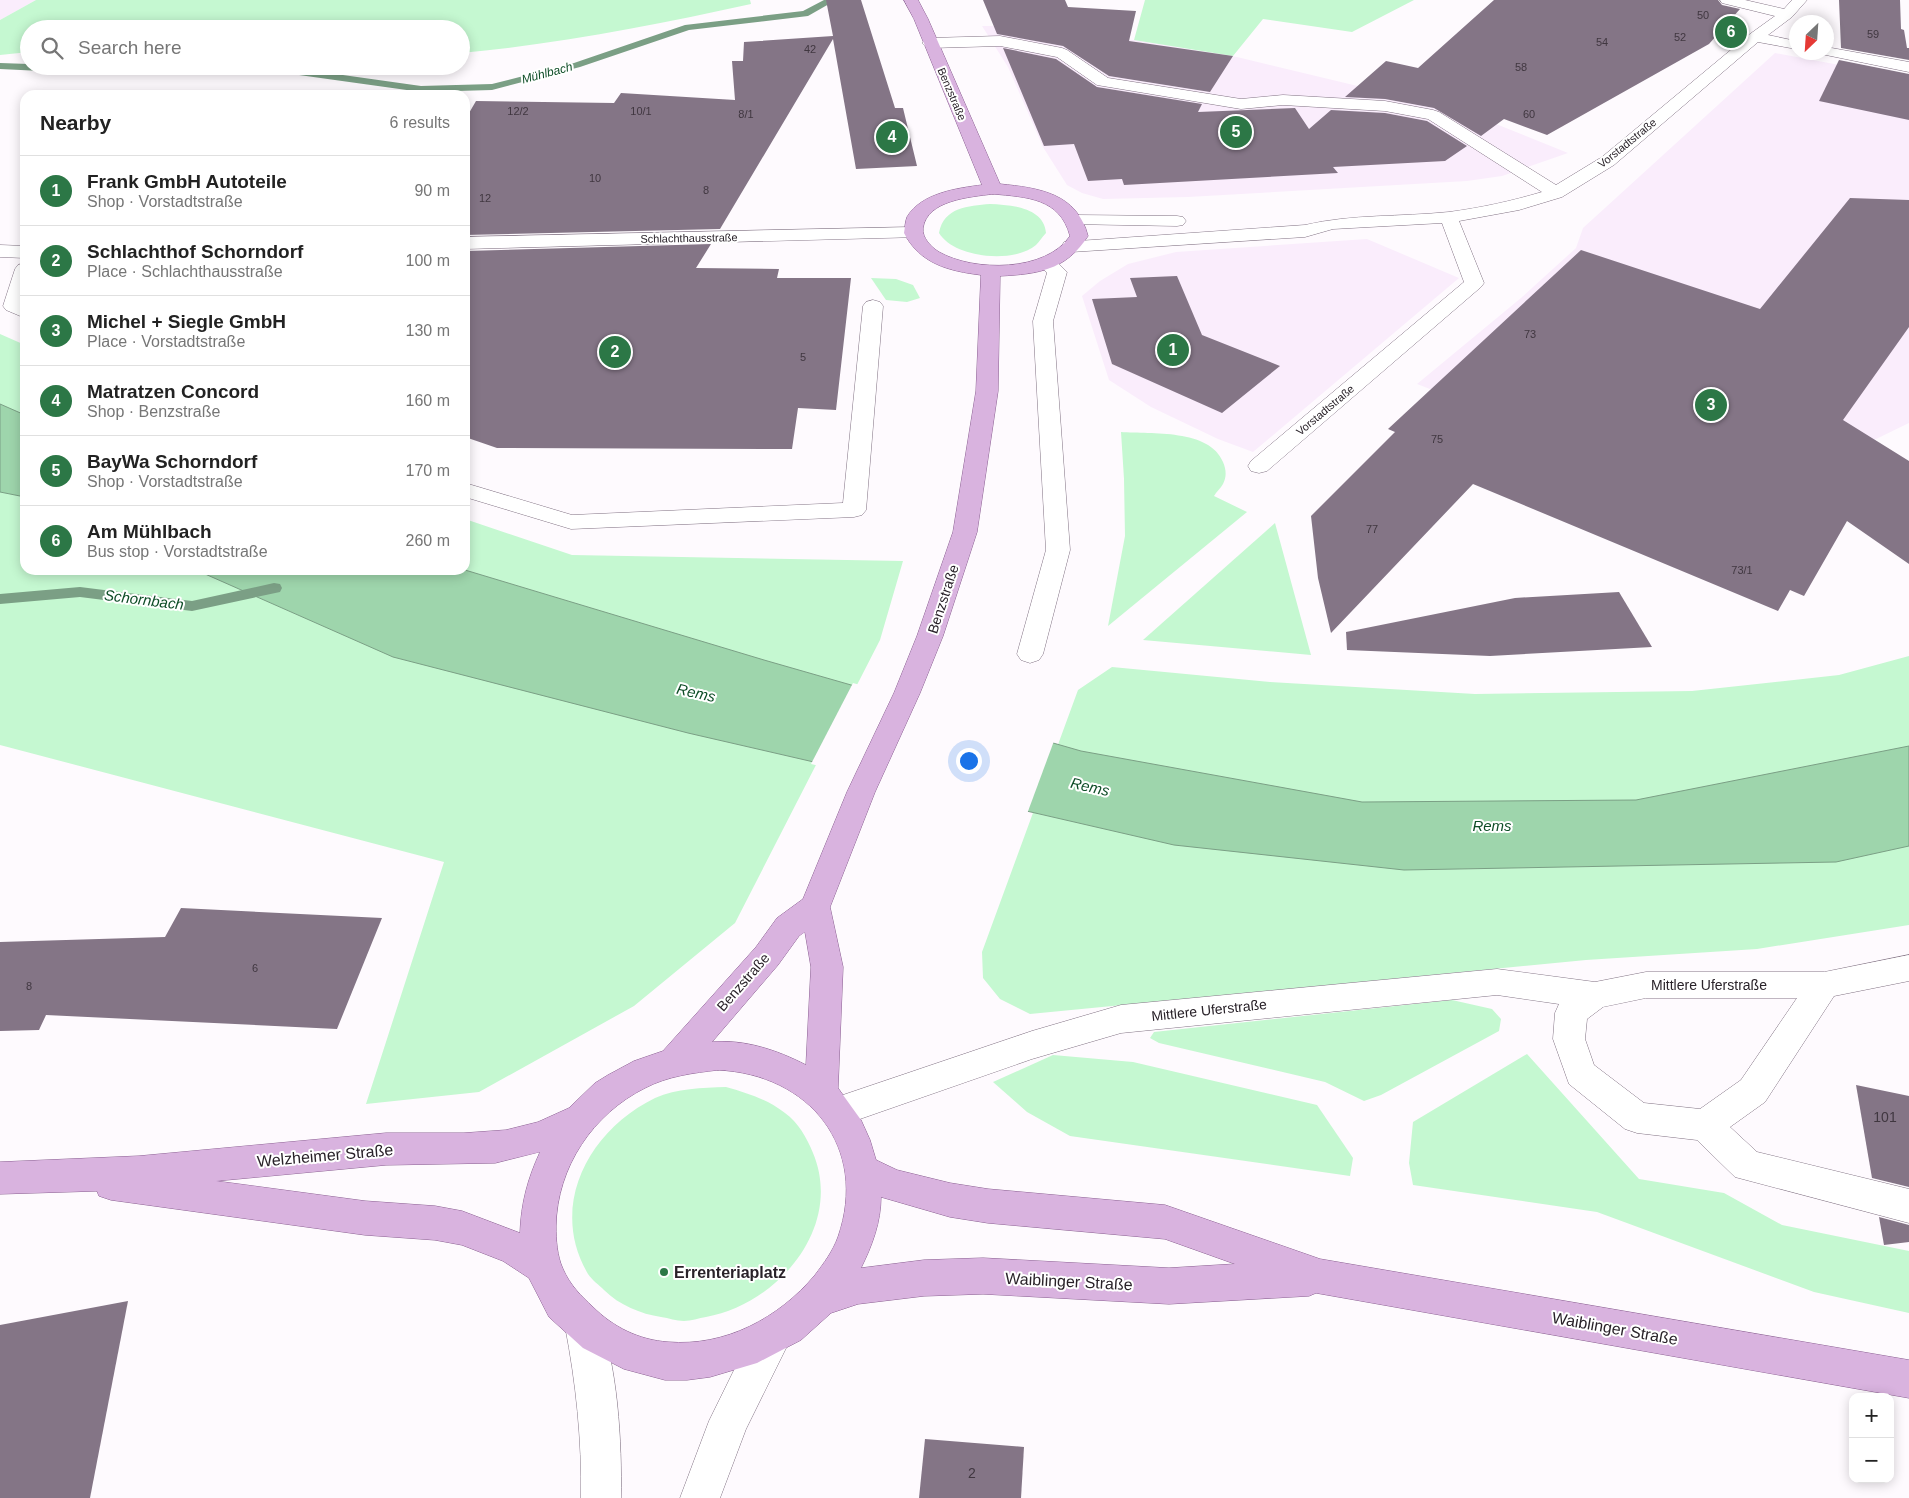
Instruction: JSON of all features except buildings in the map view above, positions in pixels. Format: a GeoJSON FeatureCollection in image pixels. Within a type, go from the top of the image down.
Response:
{"type":"FeatureCollection","features":[{"type":"Feature","properties":{"kind":"main road","name":"Benzstraße"},"geometry":{"type":"LineString","coordinates":[[910,0],[992,189]]}},
{"type":"Feature","properties":{"kind":"main road"},"geometry":{"type":"LineString","coordinates":[[992,189],[1024,192],[1048,199],[1067,210],[1075,220],[1078,222],[1079,236],[1065,254],[1047,263],[1021,269],[990,271],[961,267],[935,257],[920,246],[913,233],[917,217],[932,204],[962,192],[992,189]]}},
{"type":"Feature","properties":{"kind":"main road","name":"Benzstraße"},"geometry":{"type":"LineString","coordinates":[[675,1061],[767,956],[788,928],[815,907],[861,792],[907,693],[930,636],[965,532],[987,391],[990,271]]}},
{"type":"Feature","properties":{"kind":"main road"},"geometry":{"type":"LineString","coordinates":[[815,907],[827,967],[829,1102]]}},
{"type":"Feature","properties":{"kind":"main road"},"geometry":{"type":"LineString","coordinates":[[718,1056],[760,1061],[793,1074],[829,1102],[844,1120],[857,1148],[862,1170],[862,1202],[857,1235],[842,1268],[820,1298],[798,1319],[773,1336],[738,1352],[700,1360],[664,1361],[629,1353],[612,1346],[584,1326],[566,1310],[559,1300],[543,1266],[537,1236],[539,1204],[547,1172],[561,1144],[592,1106],[617,1087],[645,1072],[675,1061],[718,1056]]}},
{"type":"Feature","properties":{"kind":"main road","name":"Welzheimer Straße"},"geometry":{"type":"LineString","coordinates":[[0,1178],[63,1178],[386,1148],[472,1149],[497,1147],[547,1133],[582,1118]]}},
{"type":"Feature","properties":{"kind":"main road","name":"Waiblinger Straße"},"geometry":{"type":"LineString","coordinates":[[862,1170],[892,1185],[950,1200],[988,1206],[1165,1222],[1320,1278],[1909,1379]]}},
{"type":"Feature","properties":{"kind":"main road","name":"Welzheimer Straße"},"geometry":{"type":"LineString","coordinates":[[63,1178],[365,1218],[435,1223],[462,1228],[515,1248],[543,1266]]}},
{"type":"Feature","properties":{"kind":"main road","name":"Waiblinger Straße"},"geometry":{"type":"LineString","coordinates":[[820,1298],[858,1286],[924,1278],[983,1276],[1169,1286],[1320,1278]]}},
{"type":"Feature","properties":{"kind":"street"},"geometry":{"type":"LineString","coordinates":[[1727,0],[1787,14]]}},
{"type":"Feature","properties":{"kind":"street","name":"Vorstadtstraße"},"geometry":{"type":"LineString","coordinates":[[1071,246],[1306,231],[1333,224],[1449,217],[1519,205],[1556,193],[1608,161],[1755,36],[1787,14],[1800,0]]}},
{"type":"Feature","properties":{"kind":"street"},"geometry":{"type":"LineString","coordinates":[[1755,36],[1789,43]]}},
{"type":"Feature","properties":{"kind":"street"},"geometry":{"type":"LineString","coordinates":[[930,43],[1000,41],[1044,49],[1062,53],[1103,82],[1241,104],[1283,100],[1385,106],[1433,115],[1556,193]]}},
{"type":"Feature","properties":{"kind":"street"},"geometry":{"type":"LineString","coordinates":[[1834,53],[1909,67]]}},
{"type":"Feature","properties":{"kind":"street","name":"Vorstadtstraße"},"geometry":{"type":"LineString","coordinates":[[1259,466],[1474,283],[1449,217]]}},
{"type":"Feature","properties":{"kind":"street","name":"Vorstadtstraße"},"geometry":{"type":"LineString","coordinates":[[1075,220],[1156,222],[1301,218],[1333,224]]}},
{"type":"Feature","properties":{"kind":"street","name":"Schlachthausstraße"},"geometry":{"type":"LineString","coordinates":[[470,243],[913,233]]}},
{"type":"Feature","properties":{"kind":"street"},"geometry":{"type":"LineString","coordinates":[[0,251],[20,252]]}},
{"type":"Feature","properties":{"kind":"street"},"geometry":{"type":"LineString","coordinates":[[1030,654],[1058,550],[1043,322],[1057,272],[1047,263]]}},
{"type":"Feature","properties":{"kind":"street"},"geometry":{"type":"LineString","coordinates":[[20,284],[13,306],[20,310]]}},
{"type":"Feature","properties":{"kind":"street"},"geometry":{"type":"LineString","coordinates":[[470,492],[571,522],[854,510],[873,306]]}},
{"type":"Feature","properties":{"kind":"street","name":"Mittlere Uferstraße"},"geometry":{"type":"LineString","coordinates":[[829,1102],[1121,1019],[1497,982],[1595,995],[1646,985],[1824,985],[1909,968]]}},
{"type":"Feature","properties":{"kind":"street"},"geometry":{"type":"LineString","coordinates":[[1824,985],[1754,1091],[1704,1125],[1747,1166],[1909,1206]]}},
{"type":"Feature","properties":{"kind":"street","name":"Mittlere Uferstraße"},"geometry":{"type":"LineString","coordinates":[[1595,995],[1571,1013],[1569,1039],[1581,1074],[1637,1118],[1704,1125]]}},
{"type":"Feature","properties":{"kind":"street"},"geometry":{"type":"LineString","coordinates":[[584,1326],[598,1399],[601,1498]]}},
{"type":"Feature","properties":{"kind":"street"},"geometry":{"type":"LineString","coordinates":[[700,1498],[726,1426],[749,1377],[773,1336]]}},
{"type":"Feature","properties":{"kind":"shaded area"},"geometry":{"type":"Polygon","coordinates":[[[0,0],[36,0],[0,20],[0,0]]]}},
{"type":"Feature","properties":{"kind":"shaded area"},"geometry":{"type":"Polygon","coordinates":[[[36,0],[750,0],[751,4],[607,33],[470,52],[470,20],[20,20],[20,53],[0,55],[0,20],[36,0]]]}},
{"type":"Feature","properties":{"kind":"shaded area"},"geometry":{"type":"Polygon","coordinates":[[[1145,0],[1414,0],[1352,32],[1263,19],[1233,56],[1134,40],[1145,0]]]}},
{"type":"Feature","properties":{"kind":"shaded area"},"geometry":{"type":"Polygon","coordinates":[[[982,26],[1014,26],[1099,38],[1134,40],[1237,57],[1466,112],[1568,153],[1502,176],[1467,181],[1188,197],[1103,199],[1082,193],[1067,185],[1043,147],[1008,67],[982,26]]]}},
{"type":"Feature","properties":{"kind":"shaded area"},"geometry":{"type":"Polygon","coordinates":[[[1775,53],[1789,56],[1789,60],[1813,60],[1909,78],[1909,423],[1876,439],[1762,480],[1682,486],[1417,384],[1521,298],[1576,248],[1583,228],[1775,53]]]}},
{"type":"Feature","properties":{"kind":"shaded area"},"geometry":{"type":"Polygon","coordinates":[[[990,204],[1007,205],[1033,213],[1044,224],[1046,233],[1036,245],[1026,251],[1014,255],[985,256],[957,248],[939,233],[942,224],[952,213],[966,207],[990,204]]]}},
{"type":"Feature","properties":{"kind":"shaded area"},"geometry":{"type":"Polygon","coordinates":[[[1367,239],[1459,278],[1253,452],[1218,439],[1151,407],[1109,380],[1082,296],[1100,281],[1128,264],[1176,252],[1367,239]]]}},
{"type":"Feature","properties":{"kind":"shaded area"},"geometry":{"type":"Polygon","coordinates":[[[871,278],[896,279],[913,285],[920,298],[907,302],[886,300],[871,278]]]}},
{"type":"Feature","properties":{"kind":"shaded area"},"geometry":{"type":"Polygon","coordinates":[[[0,334],[20,343],[20,575],[470,575],[470,521],[572,555],[903,561],[880,640],[735,923],[634,1006],[479,1092],[366,1104],[444,862],[0,745],[0,334]]]}},
{"type":"Feature","properties":{"kind":"shaded area"},"geometry":{"type":"Polygon","coordinates":[[[1121,432],[1178,435],[1206,444],[1216,451],[1223,462],[1225,470],[1223,484],[1214,496],[1247,512],[1108,626],[1125,536],[1121,432]]]}},
{"type":"Feature","properties":{"kind":"shaded area"},"geometry":{"type":"Polygon","coordinates":[[[1275,523],[1311,655],[1143,640],[1275,523]]]}},
{"type":"Feature","properties":{"kind":"shaded area"},"geometry":{"type":"Polygon","coordinates":[[[1909,656],[1909,925],[1757,949],[1586,960],[1030,1014],[1000,999],[983,978],[982,952],[1078,690],[1112,667],[1270,682],[1475,694],[1692,691],[1839,675],[1909,656]]]}},
{"type":"Feature","properties":{"kind":"shaded area"},"geometry":{"type":"Polygon","coordinates":[[[1452,1000],[1492,1009],[1501,1019],[1499,1031],[1381,1095],[1364,1101],[1325,1082],[1159,1043],[1150,1038],[1154,1032],[1452,1000]]]}},
{"type":"Feature","properties":{"kind":"shaded area"},"geometry":{"type":"Polygon","coordinates":[[[1527,1054],[1639,1179],[1724,1193],[1782,1225],[1909,1251],[1909,1313],[1814,1292],[1597,1212],[1413,1185],[1409,1163],[1413,1122],[1527,1054]]]}},
{"type":"Feature","properties":{"kind":"shaded area"},"geometry":{"type":"Polygon","coordinates":[[[1053,1055],[1133,1062],[1317,1105],[1353,1158],[1350,1176],[1070,1136],[1027,1112],[993,1082],[1053,1055]]]}},
{"type":"Feature","properties":{"kind":"shaded area"},"geometry":{"type":"Polygon","coordinates":[[[726,1087],[757,1097],[778,1108],[794,1121],[805,1136],[813,1153],[820,1181],[819,1208],[812,1234],[798,1258],[780,1279],[757,1296],[733,1309],[689,1321],[678,1321],[638,1311],[616,1300],[591,1278],[577,1248],[572,1222],[574,1197],[582,1172],[594,1150],[611,1129],[632,1112],[655,1098],[681,1090],[726,1087]]]}},
{"type":"Feature","properties":{"kind":"water"},"geometry":{"type":"Polygon","coordinates":[[[0,404],[20,413],[20,496],[0,492],[0,404]]]}},
{"type":"Feature","properties":{"kind":"water","name":"Rems"},"geometry":{"type":"Polygon","coordinates":[[[470,572],[764,660],[1081,751],[1362,802],[1636,800],[1909,746],[1909,846],[1836,862],[1404,870],[1174,845],[688,733],[393,657],[207,575],[470,575],[470,572]]]}},
{"type":"Feature","properties":{"kind":"pier"},"geometry":{"type":"Polygon","coordinates":[[[853,683],[1054,741],[1027,814],[811,764],[853,683]]]}},
{"type":"Feature","properties":{"kind":"waterway","name":"Mühlbach"},"geometry":{"type":"LineString","coordinates":[[321,75],[421,89],[492,87],[577,65],[688,27],[805,14],[831,0]]}},
{"type":"Feature","properties":{"kind":"waterway","name":"Mühlbach"},"geometry":{"type":"LineString","coordinates":[[0,66],[20,67]]}},
{"type":"Feature","properties":{"kind":"waterway","name":"Schornbach"},"geometry":{"type":"LineString","coordinates":[[0,599],[80,592],[192,606],[274,588]]}},
{"type":"Feature","properties":{"kind":"place","name":"Am Mühlbach"},"geometry":{"type":"Point","coordinates":[1731,32]}},
{"type":"Feature","properties":{"kind":"place","name":"BayWa Schorndorf"},"geometry":{"type":"Point","coordinates":[1236,132]}},
{"type":"Feature","properties":{"kind":"place","name":"Matratzen Concord"},"geometry":{"type":"Point","coordinates":[892,137]}},
{"type":"Feature","properties":{"kind":"place","name":"Frank GmbH Autoteile"},"geometry":{"type":"Point","coordinates":[1173,350]}},
{"type":"Feature","properties":{"kind":"place","name":"Schlachthof Schorndorf"},"geometry":{"type":"Point","coordinates":[615,352]}},
{"type":"Feature","properties":{"kind":"place","name":"Michel + Siegle GmbH"},"geometry":{"type":"Point","coordinates":[1711,405]}},
{"type":"Feature","properties":{"kind":"place","name":"Errenteriaplatz"},"geometry":{"type":"Point","coordinates":[664,1272]}}]}
